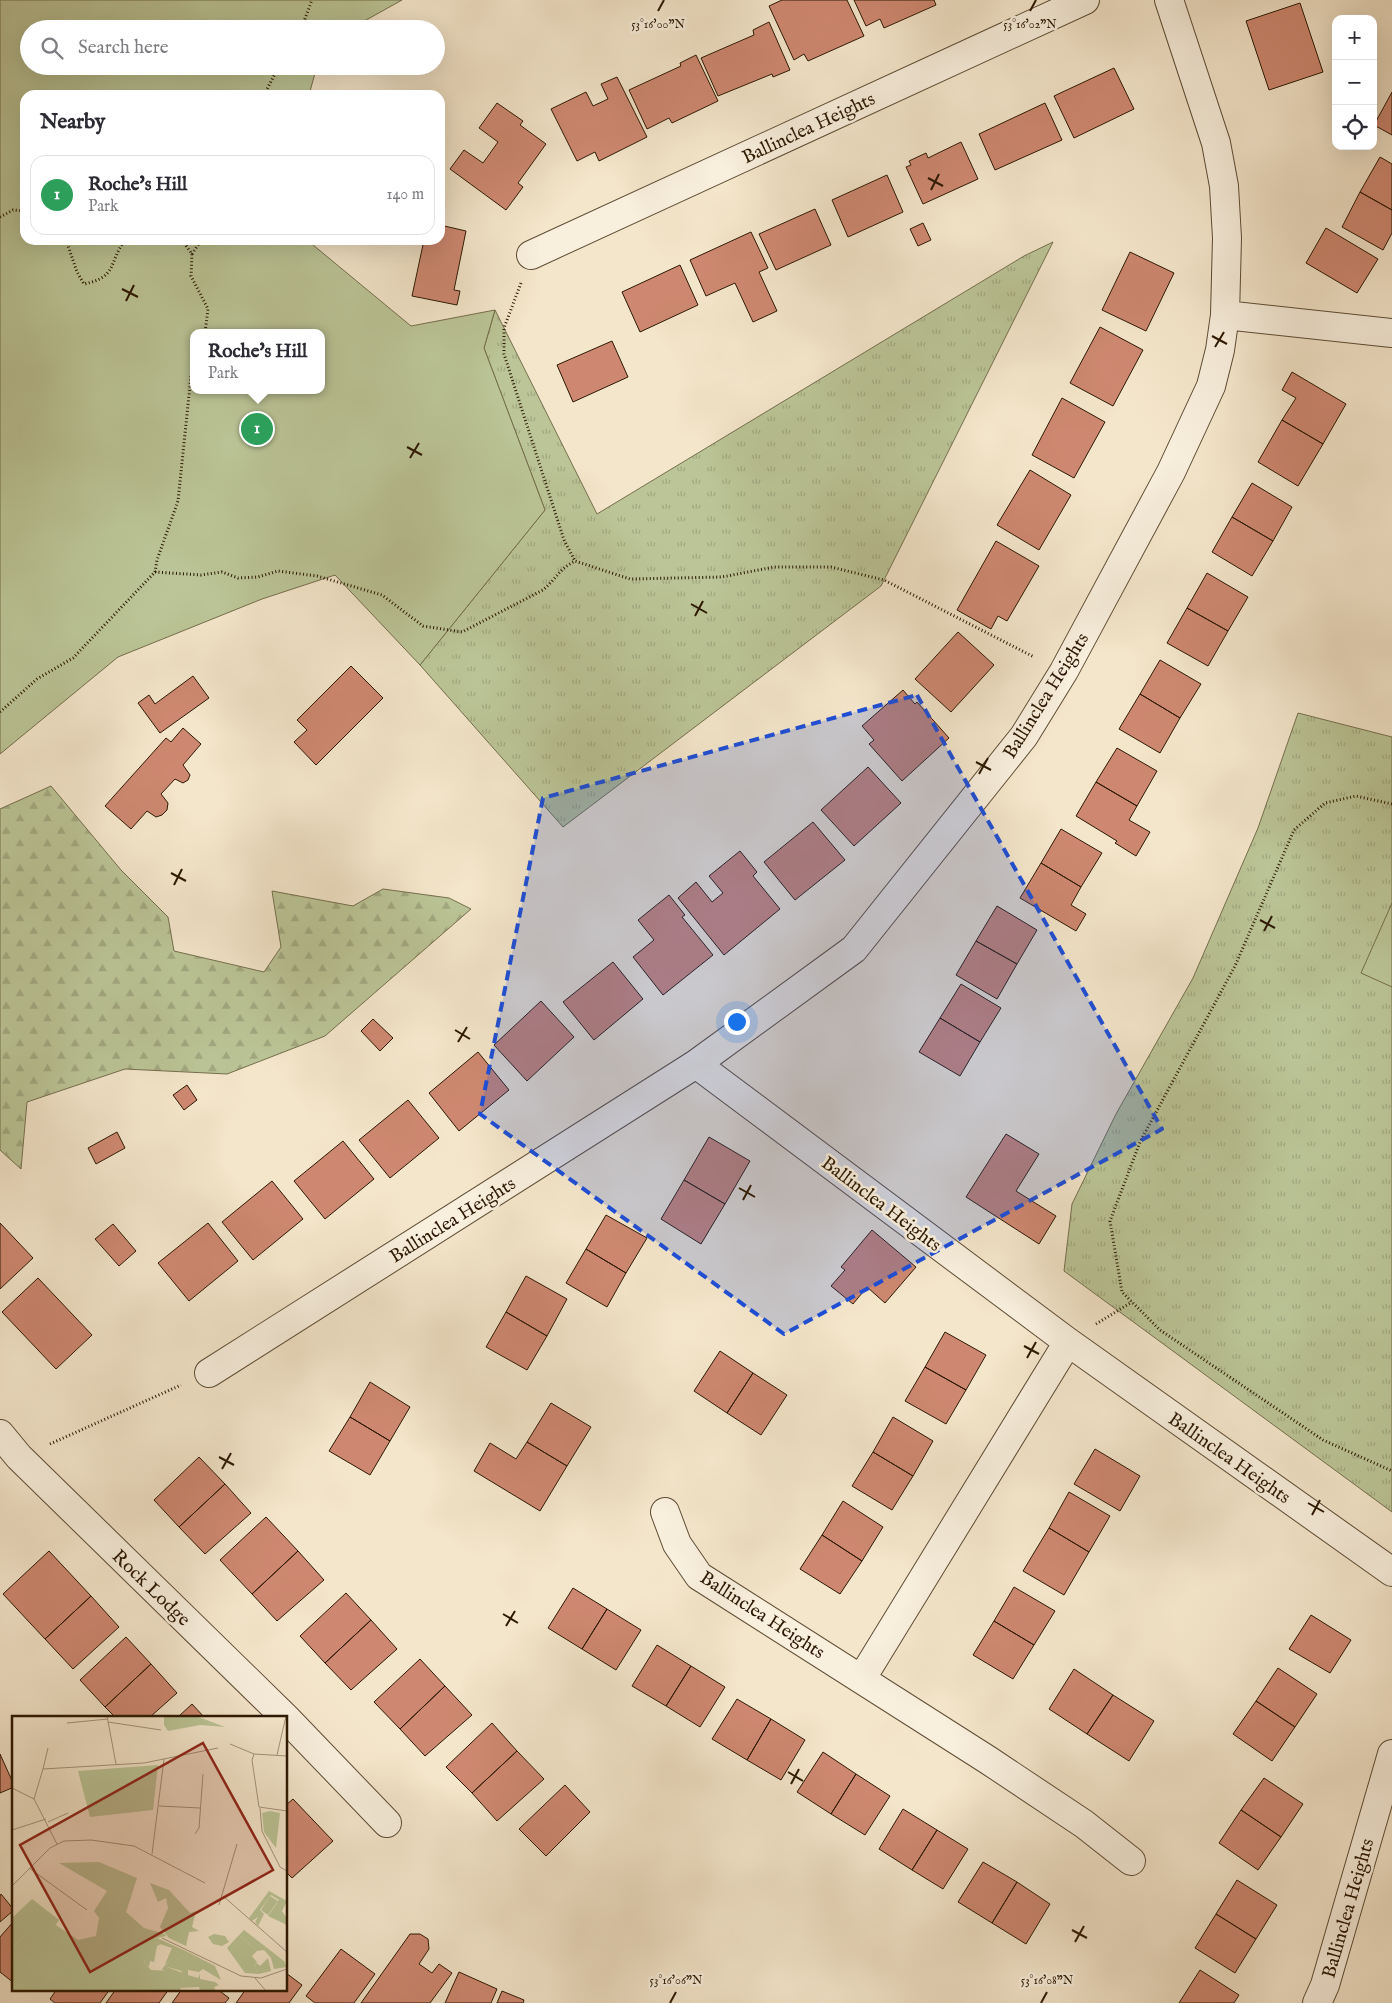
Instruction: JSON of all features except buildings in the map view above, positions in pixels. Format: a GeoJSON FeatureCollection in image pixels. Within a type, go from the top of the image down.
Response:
{"type":"FeatureCollection","features":[{"type":"Feature","properties":{"kind":"street","name":"Ballinclea Heights"},"geometry":{"type":"LineString","coordinates":[[532,254],[1085,0]]}},
{"type":"Feature","properties":{"kind":"street","name":"Ballinclea Heights"},"geometry":{"type":"LineString","coordinates":[[209,1373],[696,1064],[854,949],[1024,736],[1064,671],[1166,480],[1212,386],[1220,350],[1225,315],[1227,238],[1222,178],[1216,143],[1168,0]]}},
{"type":"Feature","properties":{"kind":"street"},"geometry":{"type":"LineString","coordinates":[[1225,315],[1392,333]]}},
{"type":"Feature","properties":{"kind":"street","name":"Ballinclea Heights"},"geometry":{"type":"LineString","coordinates":[[696,1064],[1068,1342],[1392,1572]]}},
{"type":"Feature","properties":{"kind":"street"},"geometry":{"type":"LineString","coordinates":[[862,1678],[1068,1342]]}},
{"type":"Feature","properties":{"kind":"street","name":"Rock Lodge"},"geometry":{"type":"LineString","coordinates":[[0,1434],[10,1460],[285,1716]]}},
{"type":"Feature","properties":{"kind":"street","name":"Ballinclea Heights"},"geometry":{"type":"LineString","coordinates":[[665,1512],[677,1544],[699,1576],[862,1678],[1084,1824],[1131,1861]]}},
{"type":"Feature","properties":{"kind":"street","name":"Rock Lodge"},"geometry":{"type":"LineString","coordinates":[[288,1719],[387,1823]]}},
{"type":"Feature","properties":{"kind":"street","name":"Ballinclea Heights"},"geometry":{"type":"LineString","coordinates":[[1317,2003],[1325,1985],[1392,1754]]}},
{"type":"Feature","properties":{"kind":"path"},"geometry":{"type":"LineString","coordinates":[[304,20],[312,0]]}},
{"type":"Feature","properties":{"kind":"path"},"geometry":{"type":"LineString","coordinates":[[267,90],[274,75]]}},
{"type":"Feature","properties":{"kind":"path"},"geometry":{"type":"LineString","coordinates":[[0,217],[13,210],[20,211]]}},
{"type":"Feature","properties":{"kind":"path"},"geometry":{"type":"LineString","coordinates":[[68,245],[77,272],[84,284],[97,281],[112,269],[121,245]]}},
{"type":"Feature","properties":{"kind":"path"},"geometry":{"type":"LineString","coordinates":[[186,245],[192,254]]}},
{"type":"Feature","properties":{"kind":"path"},"geometry":{"type":"LineString","coordinates":[[198,245],[192,254],[192,276],[208,309],[205,329]]}},
{"type":"Feature","properties":{"kind":"path"},"geometry":{"type":"LineString","coordinates":[[532,254],[504,328],[504,354],[515,394],[564,540],[575,560],[630,580],[722,577],[774,567],[831,567],[884,580],[1064,671]]}},
{"type":"Feature","properties":{"kind":"path"},"geometry":{"type":"LineString","coordinates":[[0,712],[37,679],[73,658],[155,572],[157,560],[178,501],[190,386]]}},
{"type":"Feature","properties":{"kind":"path"},"geometry":{"type":"LineString","coordinates":[[155,572],[201,575],[222,572],[238,578],[258,577],[278,571],[316,576],[382,595],[423,626],[462,632],[543,590],[553,581],[562,568],[575,560]]}},
{"type":"Feature","properties":{"kind":"path"},"geometry":{"type":"LineString","coordinates":[[1392,804],[1356,796],[1325,803],[1294,830],[1235,966],[1140,1142],[1110,1221],[1122,1292],[1160,1330],[1323,1440],[1392,1471]]}},
{"type":"Feature","properties":{"kind":"path"},"geometry":{"type":"LineString","coordinates":[[1068,1342],[1132,1302]]}},
{"type":"Feature","properties":{"kind":"path"},"geometry":{"type":"LineString","coordinates":[[10,1460],[209,1373]]}},
{"type":"Feature","properties":{"kind":"highlighted area"},"geometry":{"type":"Polygon","coordinates":[[[917,695],[1162,1129],[784,1334],[480,1114],[543,798],[917,695]]]}},
{"type":"Feature","properties":{"kind":"green space"},"geometry":{"type":"Polygon","coordinates":[[[0,0],[402,0],[366,20],[20,20],[20,75],[315,75],[310,90],[20,90],[20,245],[313,245],[411,326],[495,310],[484,348],[545,510],[420,665],[335,575],[262,599],[118,657],[0,754],[0,0]]]}},
{"type":"Feature","properties":{"kind":"green space"},"geometry":{"type":"Polygon","coordinates":[[[1053,242],[881,586],[563,827],[420,665],[545,510],[484,348],[495,310],[597,514],[1024,256],[1053,242]]]}},
{"type":"Feature","properties":{"kind":"green space"},"geometry":{"type":"Polygon","coordinates":[[[1298,713],[1392,737],[1392,1512],[1064,1271],[1072,1204],[1116,1114],[1193,978],[1258,828],[1298,713]]]}},
{"type":"Feature","properties":{"kind":"green space"},"geometry":{"type":"Polygon","coordinates":[[[51,786],[121,870],[168,917],[174,951],[264,972],[281,947],[272,891],[353,906],[383,889],[449,898],[471,909],[325,1036],[227,1074],[125,1069],[27,1102],[21,1169],[0,1150],[0,809],[51,786]]]}},
{"type":"Feature","properties":{"kind":"green space"},"geometry":{"type":"Polygon","coordinates":[[[1392,903],[1392,987],[1361,973],[1392,903]]]}},
{"type":"Feature","properties":{"kind":"place","name":"Roche's Hill"},"geometry":{"type":"Point","coordinates":[257,429]}}]}
